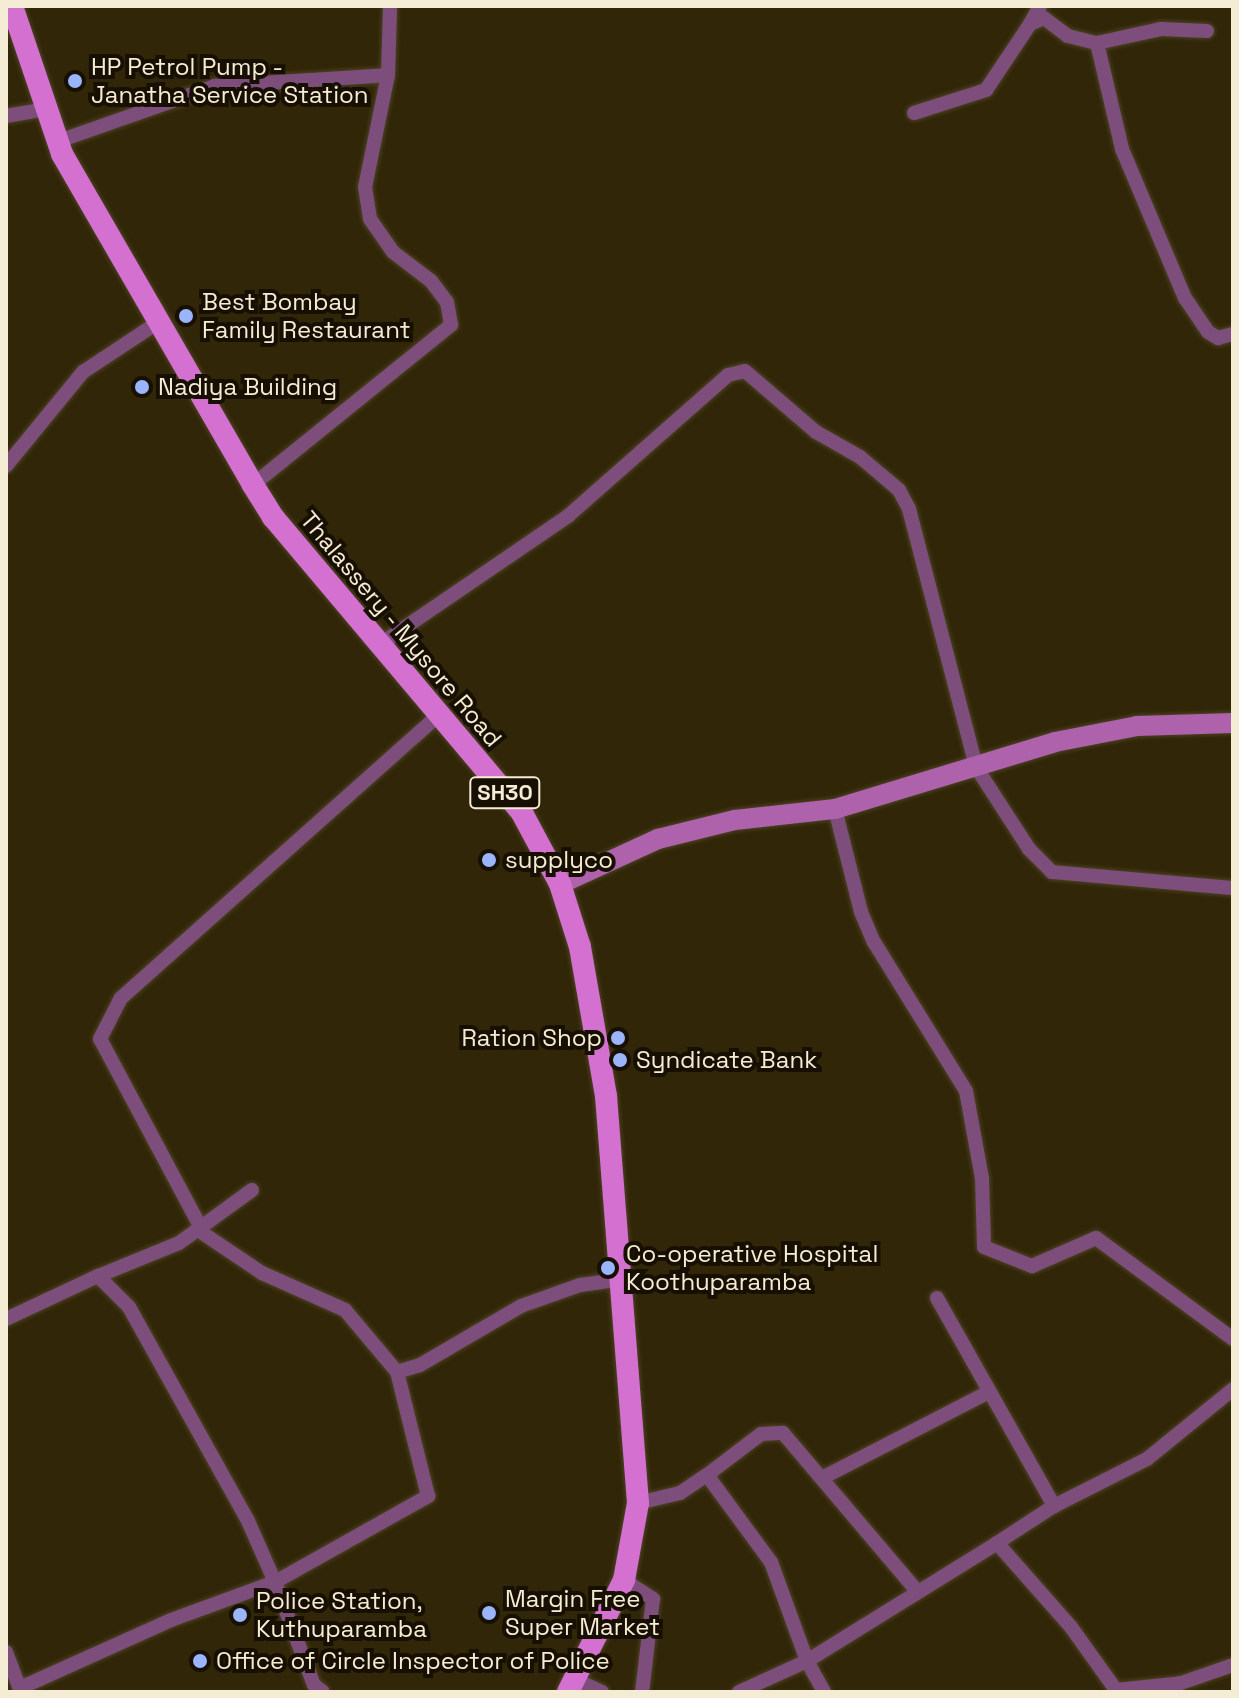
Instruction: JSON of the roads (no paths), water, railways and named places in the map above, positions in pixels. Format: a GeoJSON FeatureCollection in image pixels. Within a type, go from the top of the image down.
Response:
{"type":"FeatureCollection","features":[{"type":"Feature","properties":{"kind":"main road","name":"Thalassery - Mysore Road"},"geometry":{"type":"LineString","coordinates":[[12,6],[56,142],[157,323],[253,485],[379,645],[522,813],[560,884],[596,1020],[623,1279],[638,1503],[624,1580],[571,1686]]}},
{"type":"Feature","properties":{"kind":"main road"},"geometry":{"type":"LineString","coordinates":[[560,884],[658,839],[698,828],[835,809],[1055,742],[1137,726],[1233,723]]}},
{"type":"Feature","properties":{"kind":"street"},"geometry":{"type":"LineString","coordinates":[[253,485],[451,325],[447,302],[431,281],[393,252],[370,219],[365,187],[388,75],[390,6]]}},
{"type":"Feature","properties":{"kind":"street"},"geometry":{"type":"LineString","coordinates":[[914,113],[986,90],[1040,6]]}},
{"type":"Feature","properties":{"kind":"street"},"geometry":{"type":"LineString","coordinates":[[1030,24],[1044,18],[1068,36],[1097,43],[1161,29],[1207,31]]}},
{"type":"Feature","properties":{"kind":"street"},"geometry":{"type":"LineString","coordinates":[[1097,43],[1122,149],[1185,298],[1208,332],[1218,338],[1233,334]]}},
{"type":"Feature","properties":{"kind":"street"},"geometry":{"type":"LineString","coordinates":[[56,142],[215,86],[388,75]]}},
{"type":"Feature","properties":{"kind":"street"},"geometry":{"type":"LineString","coordinates":[[6,116],[45,109]]}},
{"type":"Feature","properties":{"kind":"street"},"geometry":{"type":"LineString","coordinates":[[6,466],[83,372],[157,323]]}},
{"type":"Feature","properties":{"kind":"street"},"geometry":{"type":"LineString","coordinates":[[379,645],[568,516],[728,375],[745,371],[816,432],[860,457],[899,490],[909,509],[976,767],[1029,849],[1052,872],[1233,888]]}},
{"type":"Feature","properties":{"kind":"street"},"geometry":{"type":"LineString","coordinates":[[6,1652],[21,1690],[157,1626],[275,1582],[428,1496],[397,1372],[345,1310],[262,1273],[199,1228],[100,1039],[121,998],[439,715]]}},
{"type":"Feature","properties":{"kind":"street"},"geometry":{"type":"LineString","coordinates":[[835,809],[861,912],[874,942],[966,1091],[982,1178],[984,1247],[1032,1266],[1096,1238],[1192,1313],[1233,1339]]}},
{"type":"Feature","properties":{"kind":"street"},"geometry":{"type":"LineString","coordinates":[[6,1319],[199,1228],[252,1190]]}},
{"type":"Feature","properties":{"kind":"street"},"geometry":{"type":"LineString","coordinates":[[98,1276],[129,1307],[248,1521],[314,1685],[323,1692]]}},
{"type":"Feature","properties":{"kind":"street"},"geometry":{"type":"LineString","coordinates":[[397,1372],[420,1365],[521,1306],[580,1285],[623,1279]]}},
{"type":"Feature","properties":{"kind":"street"},"geometry":{"type":"LineString","coordinates":[[937,1298],[987,1393],[1054,1506]]}},
{"type":"Feature","properties":{"kind":"street"},"geometry":{"type":"LineString","coordinates":[[739,1692],[807,1661],[1054,1506],[1147,1459],[1233,1389]]}},
{"type":"Feature","properties":{"kind":"street"},"geometry":{"type":"LineString","coordinates":[[822,1478],[987,1393]]}},
{"type":"Feature","properties":{"kind":"street"},"geometry":{"type":"LineString","coordinates":[[638,1503],[680,1493],[771,1430],[783,1433],[917,1591]]}},
{"type":"Feature","properties":{"kind":"street"},"geometry":{"type":"LineString","coordinates":[[707,1475],[771,1562],[807,1661],[824,1692]]}},
{"type":"Feature","properties":{"kind":"street"},"geometry":{"type":"LineString","coordinates":[[997,1543],[1071,1627],[1116,1690],[1182,1687],[1233,1665]]}},
{"type":"Feature","properties":{"kind":"street"},"geometry":{"type":"LineString","coordinates":[[624,1580],[653,1599],[642,1692]]}},
{"type":"Feature","properties":{"kind":"street"},"geometry":{"type":"LineString","coordinates":[[571,1686],[602,1692]]}},
{"type":"Feature","properties":{"kind":"place","name":"HP Petrol Pump - Janatha Service Station"},"geometry":{"type":"Point","coordinates":[75,81]}},
{"type":"Feature","properties":{"kind":"place","name":"Best Bombay Family Restaurant"},"geometry":{"type":"Point","coordinates":[186,316]}},
{"type":"Feature","properties":{"kind":"place","name":"Nadiya Building"},"geometry":{"type":"Point","coordinates":[142,387]}},
{"type":"Feature","properties":{"kind":"place","name":"supplyco"},"geometry":{"type":"Point","coordinates":[489,860]}},
{"type":"Feature","properties":{"kind":"place","name":"Ration Shop"},"geometry":{"type":"Point","coordinates":[618,1038]}},
{"type":"Feature","properties":{"kind":"place","name":"Syndicate Bank"},"geometry":{"type":"Point","coordinates":[620,1060]}},
{"type":"Feature","properties":{"kind":"place","name":"Co-operative Hospital Koothuparamba"},"geometry":{"type":"Point","coordinates":[608,1268]}},
{"type":"Feature","properties":{"kind":"place","name":"Margin Free Super Market"},"geometry":{"type":"Point","coordinates":[489,1613]}},
{"type":"Feature","properties":{"kind":"place","name":"Police Station, Kuthuparamba"},"geometry":{"type":"Point","coordinates":[240,1615]}},
{"type":"Feature","properties":{"kind":"place","name":"Office of Circle Inspector of Police"},"geometry":{"type":"Point","coordinates":[200,1661]}}]}
